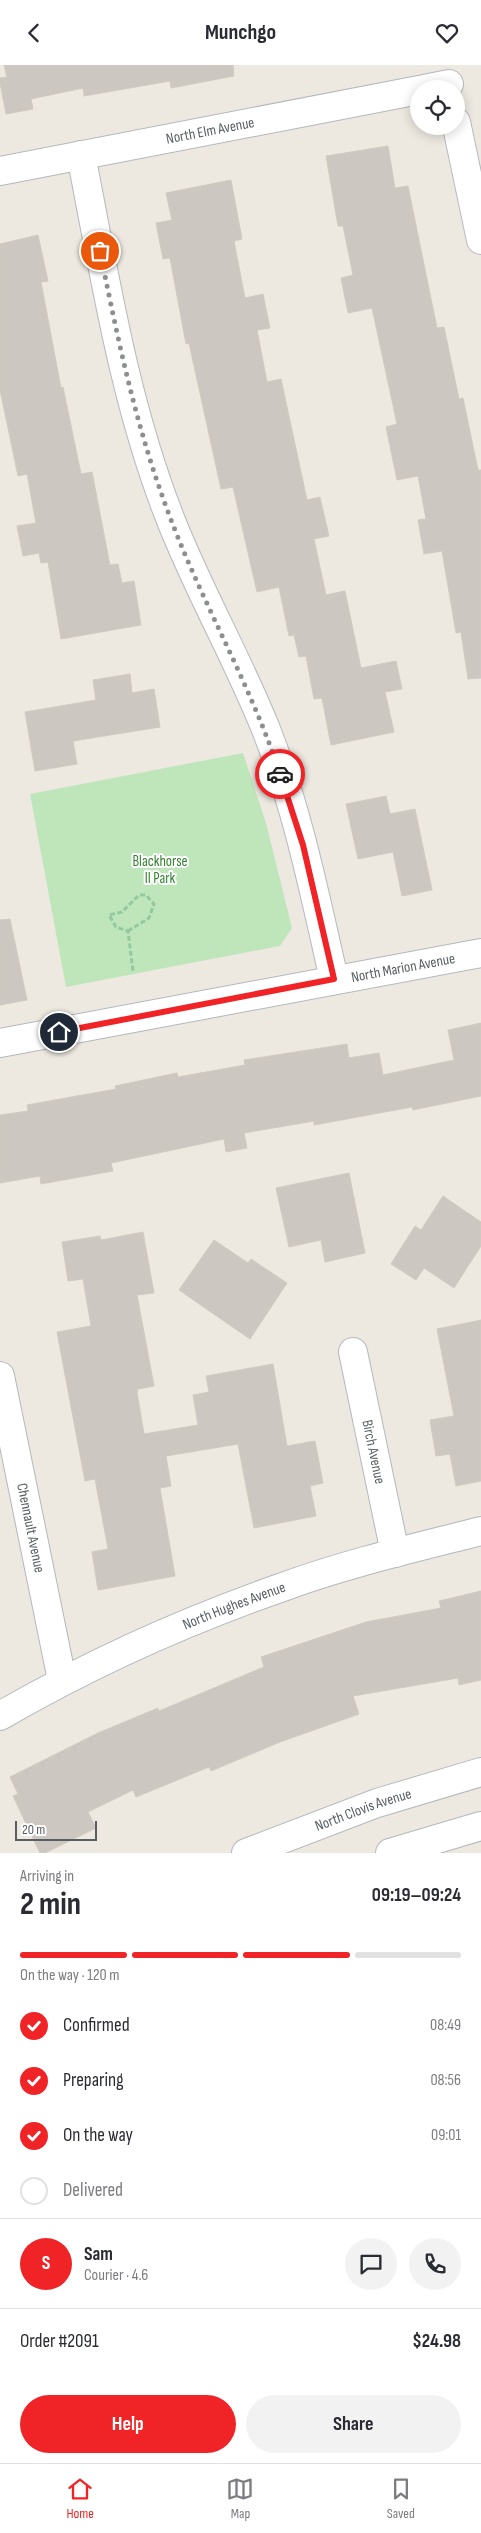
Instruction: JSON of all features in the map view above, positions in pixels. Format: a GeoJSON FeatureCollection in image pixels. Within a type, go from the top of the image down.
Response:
{"type":"FeatureCollection","features":[{"type":"Feature","properties":{"kind":"street","name":"North Elm Avenue"},"geometry":{"type":"LineString","coordinates":[[0,171],[410,92]]}},
{"type":"Feature","properties":{"kind":"street"},"geometry":{"type":"LineString","coordinates":[[459,135],[481,240]]}},
{"type":"Feature","properties":{"kind":"street"},"geometry":{"type":"LineString","coordinates":[[81,155],[119,347],[141,432],[170,518],[267,732],[303,845],[334,979]]}},
{"type":"Feature","properties":{"kind":"street","name":"North Marion Avenue"},"geometry":{"type":"LineString","coordinates":[[0,1043],[481,953]]}},
{"type":"Feature","properties":{"kind":"street","name":"Birch Avenue"},"geometry":{"type":"LineString","coordinates":[[353,1352],[395,1553]]}},
{"type":"Feature","properties":{"kind":"street","name":"Chennault Avenue"},"geometry":{"type":"LineString","coordinates":[[0,1376],[62,1680]]}},
{"type":"Feature","properties":{"kind":"street","name":"North Hughes Avenue"},"geometry":{"type":"LineString","coordinates":[[0,1716],[62,1680],[280,1588],[395,1553],[481,1531]]}},
{"type":"Feature","properties":{"kind":"street","name":"North Clovis Avenue"},"geometry":{"type":"LineString","coordinates":[[246,1853],[377,1803],[481,1772]]}},
{"type":"Feature","properties":{"kind":"street"},"geometry":{"type":"LineString","coordinates":[[390,1853],[481,1826]]}},
{"type":"Feature","properties":{"kind":"path"},"geometry":{"type":"LineString","coordinates":[[139,895],[146,895],[154,904],[149,918],[128,931],[116,927],[109,915],[122,912],[139,895]]}},
{"type":"Feature","properties":{"kind":"path"},"geometry":{"type":"LineString","coordinates":[[128,931],[134,971]]}},
{"type":"Feature","properties":{"kind":"green space","name":"Blackhorse II Park"},"geometry":{"type":"Polygon","coordinates":[[[243,753],[266,823],[292,928],[280,946],[66,987],[30,794],[243,753]]]}},
{"type":"Feature","properties":{"kind":"building"},"geometry":{"type":"Polygon","coordinates":[[[4,65],[233,65],[234,76],[171,88],[170,81],[84,96],[83,88],[31,99],[33,109],[6,114],[0,83],[0,78],[7,77],[4,65]]]}},
{"type":"Feature","properties":{"kind":"building"},"geometry":{"type":"Polygon","coordinates":[[[388,146],[395,188],[408,186],[437,328],[444,327],[459,399],[463,398],[478,470],[481,470],[481,678],[468,679],[461,632],[456,633],[442,551],[424,554],[418,520],[426,519],[418,476],[397,480],[386,427],[397,424],[372,308],[348,313],[341,278],[353,275],[343,226],[338,226],[326,156],[388,146]]]}},
{"type":"Feature","properties":{"kind":"building"},"geometry":{"type":"Polygon","coordinates":[[[231,180],[242,239],[234,241],[245,298],[263,294],[270,328],[257,330],[267,382],[281,379],[307,500],[320,497],[329,536],[314,539],[326,595],[345,591],[361,668],[396,661],[402,689],[385,692],[394,732],[331,745],[322,698],[314,699],[306,656],[299,657],[294,635],[289,636],[279,587],[257,592],[233,487],[221,489],[189,343],[186,344],[170,258],[163,259],[156,223],[172,220],[166,193],[231,180]]]}},
{"type":"Feature","properties":{"kind":"building"},"geometry":{"type":"Polygon","coordinates":[[[38,235],[48,281],[41,282],[61,388],[63,387],[81,474],[92,472],[110,565],[118,564],[122,583],[134,581],[141,625],[61,639],[48,562],[41,563],[39,553],[23,556],[17,526],[36,523],[27,474],[18,476],[0,390],[0,244],[38,235]]]}},
{"type":"Feature","properties":{"kind":"building"},"geometry":{"type":"Polygon","coordinates":[[[130,674],[132,693],[154,689],[160,727],[73,741],[77,764],[35,771],[25,712],[96,700],[93,680],[130,674]]]}},
{"type":"Feature","properties":{"kind":"building"},"geometry":{"type":"Polygon","coordinates":[[[386,796],[390,814],[415,809],[432,890],[402,896],[393,852],[358,859],[346,804],[386,796]]]}},
{"type":"Feature","properties":{"kind":"building"},"geometry":{"type":"Polygon","coordinates":[[[10,919],[27,1000],[0,1005],[0,920],[10,919]]]}},
{"type":"Feature","properties":{"kind":"building"},"geometry":{"type":"Polygon","coordinates":[[[481,1023],[481,1096],[413,1110],[412,1107],[314,1125],[314,1121],[244,1133],[247,1148],[226,1152],[224,1139],[111,1163],[113,1171],[41,1184],[40,1176],[0,1183],[0,1115],[28,1111],[27,1105],[116,1089],[115,1086],[177,1073],[178,1077],[245,1065],[244,1060],[347,1044],[349,1058],[379,1053],[383,1075],[454,1060],[448,1030],[481,1023]]]}},
{"type":"Feature","properties":{"kind":"building"},"geometry":{"type":"Polygon","coordinates":[[[349,1173],[365,1253],[325,1262],[321,1240],[289,1247],[276,1188],[349,1173]]]}},
{"type":"Feature","properties":{"kind":"building"},"geometry":{"type":"Polygon","coordinates":[[[443,1196],[481,1222],[481,1246],[454,1288],[424,1268],[416,1280],[391,1264],[415,1226],[421,1230],[443,1196]]]}},
{"type":"Feature","properties":{"kind":"building"},"geometry":{"type":"Polygon","coordinates":[[[143,1232],[154,1293],[137,1295],[154,1386],[138,1389],[137,1392],[144,1434],[198,1425],[193,1395],[209,1392],[206,1376],[273,1364],[287,1446],[315,1441],[323,1483],[310,1486],[316,1516],[254,1528],[238,1444],[166,1456],[171,1486],[160,1488],[175,1576],[98,1590],[92,1552],[108,1549],[95,1479],[85,1481],[57,1332],[91,1326],[83,1279],[68,1281],[62,1242],[100,1236],[101,1240],[143,1232]]]}},
{"type":"Feature","properties":{"kind":"building"},"geometry":{"type":"Polygon","coordinates":[[[214,1240],[248,1263],[251,1259],[287,1283],[250,1339],[179,1290],[214,1240]]]}},
{"type":"Feature","properties":{"kind":"building"},"geometry":{"type":"Polygon","coordinates":[[[481,1320],[481,1481],[456,1486],[450,1454],[436,1456],[430,1420],[454,1416],[437,1329],[481,1320]]]}},
{"type":"Feature","properties":{"kind":"building"},"geometry":{"type":"Polygon","coordinates":[[[481,1591],[481,1680],[459,1685],[458,1678],[353,1696],[359,1714],[280,1742],[211,1771],[209,1767],[136,1797],[133,1790],[88,1812],[96,1828],[45,1853],[40,1853],[13,1796],[18,1794],[10,1777],[98,1733],[158,1708],[159,1711],[264,1667],[261,1657],[366,1622],[441,1608],[439,1601],[481,1591]]]}},
{"type":"Feature","properties":{"kind":"way so far"},"geometry":{"type":"LineString","coordinates":[[100,251],[119,347],[141,432],[170,518],[267,732],[280,774]]}},
{"type":"Feature","properties":{"kind":"route"},"geometry":{"type":"LineString","coordinates":[[59,1032],[334,979],[303,845],[280,774]]}}]}
